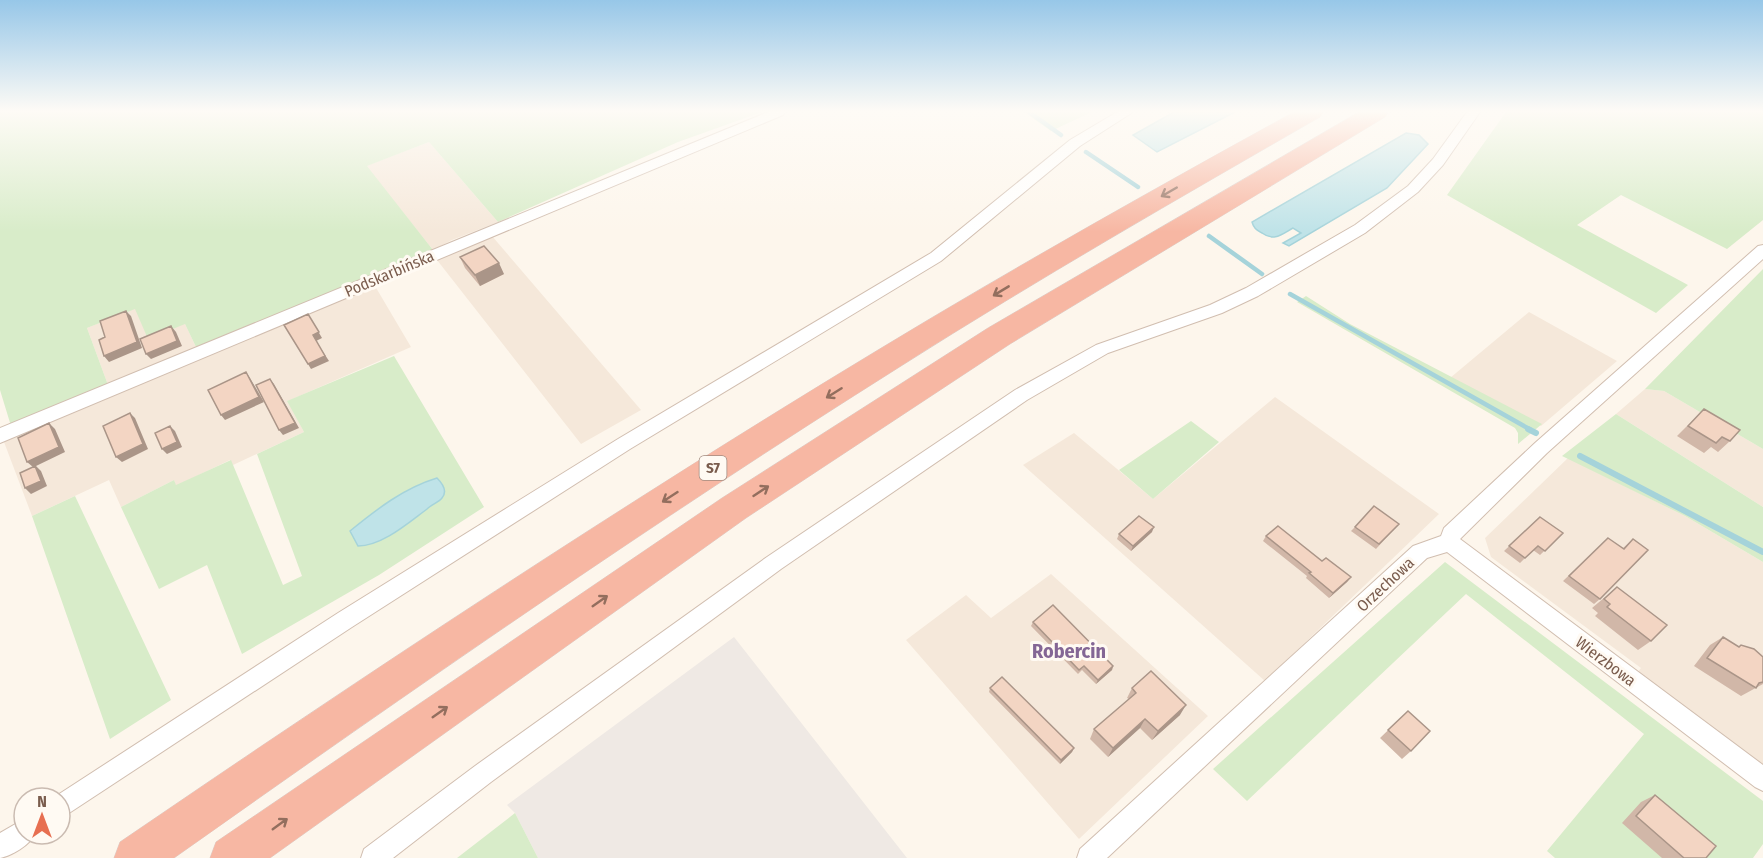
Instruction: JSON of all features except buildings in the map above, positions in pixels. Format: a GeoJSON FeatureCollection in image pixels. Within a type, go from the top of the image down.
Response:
{"type":"FeatureCollection","features":[{"type":"Feature","properties":{"kind":"highway","name":"S7"},"geometry":{"type":"LineString","coordinates":[[136,858],[347,710],[716,466],[891,357],[1113,224],[1240,152]]}},
{"type":"Feature","properties":{"kind":"highway"},"geometry":{"type":"LineString","coordinates":[[232,858],[763,489],[999,336],[1309,152]]}},
{"type":"Feature","properties":{"kind":"street","name":"Podskarbińska"},"geometry":{"type":"LineString","coordinates":[[0,436],[682,152]]}},
{"type":"Feature","properties":{"kind":"street"},"geometry":{"type":"LineString","coordinates":[[72,799],[345,620],[614,450],[936,257],[981,224],[1061,152]]}},
{"type":"Feature","properties":{"kind":"street"},"geometry":{"type":"LineString","coordinates":[[373,858],[483,774],[774,563],[1021,395],[1102,349],[1216,309],[1252,292],[1360,229],[1413,189],[1445,152]]}},
{"type":"Feature","properties":{"kind":"street"},"geometry":{"type":"LineString","coordinates":[[1450,543],[1451,534],[1525,464],[1763,250]]}},
{"type":"Feature","properties":{"kind":"street","name":"Wierzbowa"},"geometry":{"type":"LineString","coordinates":[[1450,543],[1763,779]]}},
{"type":"Feature","properties":{"kind":"street","name":"Orzechowa"},"geometry":{"type":"LineString","coordinates":[[1089,858],[1420,552],[1436,545],[1450,543]]}},
{"type":"Feature","properties":{"kind":"shaded area"},"geometry":{"type":"Polygon","coordinates":[[[403,152],[438,152],[498,222],[433,250],[366,166],[403,152]]]}},
{"type":"Feature","properties":{"kind":"shaded area"},"geometry":{"type":"Polygon","coordinates":[[[492,236],[641,410],[581,444],[437,260],[492,236]]]}},
{"type":"Feature","properties":{"kind":"shaded area"},"geometry":{"type":"Polygon","coordinates":[[[375,286],[411,347],[288,401],[304,432],[233,465],[230,460],[176,486],[174,480],[121,507],[109,480],[32,516],[4,442],[375,286]]]}},
{"type":"Feature","properties":{"kind":"shaded area"},"geometry":{"type":"Polygon","coordinates":[[[135,308],[185,324],[196,347],[108,385],[87,328],[135,308]]]}},
{"type":"Feature","properties":{"kind":"shaded area"},"geometry":{"type":"Polygon","coordinates":[[[1529,312],[1617,361],[1541,426],[1450,378],[1529,312]]]}},
{"type":"Feature","properties":{"kind":"shaded area"},"geometry":{"type":"Polygon","coordinates":[[[1645,389],[1664,391],[1763,449],[1763,507],[1616,414],[1645,389]]]}},
{"type":"Feature","properties":{"kind":"shaded area"},"geometry":{"type":"Polygon","coordinates":[[[1275,397],[1439,514],[1265,681],[1023,465],[1074,433],[1153,499],[1275,397]]]}},
{"type":"Feature","properties":{"kind":"shaded area"},"geometry":{"type":"Polygon","coordinates":[[[1568,458],[1685,516],[1763,562],[1763,767],[1637,673],[1641,668],[1491,557],[1485,538],[1568,458]]]}},
{"type":"Feature","properties":{"kind":"shaded area"},"geometry":{"type":"Polygon","coordinates":[[[1051,574],[1208,716],[1079,839],[906,640],[966,595],[991,618],[1051,574]]]}},
{"type":"Feature","properties":{"kind":"shaded area"},"geometry":{"type":"Polygon","coordinates":[[[734,637],[907,858],[538,858],[515,813],[507,805],[734,637]]]}},
{"type":"Feature","properties":{"kind":"green space"},"geometry":{"type":"Polygon","coordinates":[[[0,152],[403,152],[367,166],[433,250],[196,347],[185,324],[148,339],[135,309],[87,328],[108,385],[11,426],[0,390],[0,152]]]}},
{"type":"Feature","properties":{"kind":"green space"},"geometry":{"type":"Polygon","coordinates":[[[438,152],[655,152],[498,222],[438,152]]]}},
{"type":"Feature","properties":{"kind":"green space"},"geometry":{"type":"Polygon","coordinates":[[[1478,152],[1763,152],[1763,220],[1727,249],[1621,195],[1577,225],[1688,285],[1656,313],[1447,195],[1478,152]]]}},
{"type":"Feature","properties":{"kind":"green space"},"geometry":{"type":"Polygon","coordinates":[[[1763,269],[1763,449],[1664,391],[1645,389],[1763,269]]]}},
{"type":"Feature","properties":{"kind":"green space"},"geometry":{"type":"Polygon","coordinates":[[[1306,296],[1350,324],[1542,424],[1518,444],[1518,433],[1515,428],[1297,302],[1306,296]]]}},
{"type":"Feature","properties":{"kind":"green space"},"geometry":{"type":"Polygon","coordinates":[[[394,356],[484,507],[379,575],[242,654],[207,565],[159,589],[121,507],[174,480],[176,485],[231,460],[283,585],[302,576],[257,454],[304,432],[287,401],[394,356]]]}},
{"type":"Feature","properties":{"kind":"green space"},"geometry":{"type":"Polygon","coordinates":[[[1616,414],[1763,507],[1763,562],[1685,516],[1562,456],[1616,414]]]}},
{"type":"Feature","properties":{"kind":"green space"},"geometry":{"type":"Polygon","coordinates":[[[1191,421],[1219,442],[1153,499],[1119,470],[1191,421]]]}},
{"type":"Feature","properties":{"kind":"green space"},"geometry":{"type":"Polygon","coordinates":[[[75,496],[171,700],[110,739],[32,516],[75,496]]]}},
{"type":"Feature","properties":{"kind":"green space"},"geometry":{"type":"Polygon","coordinates":[[[1445,562],[1763,801],[1763,844],[1753,858],[1555,858],[1547,851],[1644,734],[1466,594],[1247,801],[1213,769],[1445,562]]]}},
{"type":"Feature","properties":{"kind":"green space"},"geometry":{"type":"Polygon","coordinates":[[[515,813],[538,858],[457,858],[515,813]]]}},
{"type":"Feature","properties":{"kind":"water"},"geometry":{"type":"Polygon","coordinates":[[[1373,152],[1421,152],[1387,188],[1289,246],[1283,243],[1301,233],[1293,228],[1278,236],[1270,237],[1256,229],[1252,222],[1373,152]]]}},
{"type":"Feature","properties":{"kind":"water"},"geometry":{"type":"Polygon","coordinates":[[[437,478],[444,490],[441,499],[385,538],[358,546],[350,531],[402,493],[437,478]]]}},
{"type":"Feature","properties":{"kind":"waterway"},"geometry":{"type":"LineString","coordinates":[[1086,152],[1138,187]]}},
{"type":"Feature","properties":{"kind":"waterway"},"geometry":{"type":"LineString","coordinates":[[1209,236],[1262,274]]}},
{"type":"Feature","properties":{"kind":"waterway"},"geometry":{"type":"LineString","coordinates":[[1290,294],[1531,430]]}},
{"type":"Feature","properties":{"kind":"waterway"},"geometry":{"type":"LineString","coordinates":[[1528,429],[1536,433]]}},
{"type":"Feature","properties":{"kind":"waterway"},"geometry":{"type":"LineString","coordinates":[[1580,456],[1763,552]]}},
{"type":"Feature","properties":{"kind":"district","name":"Robercin"},"geometry":{"type":"Point","coordinates":[1069,651]}}]}
